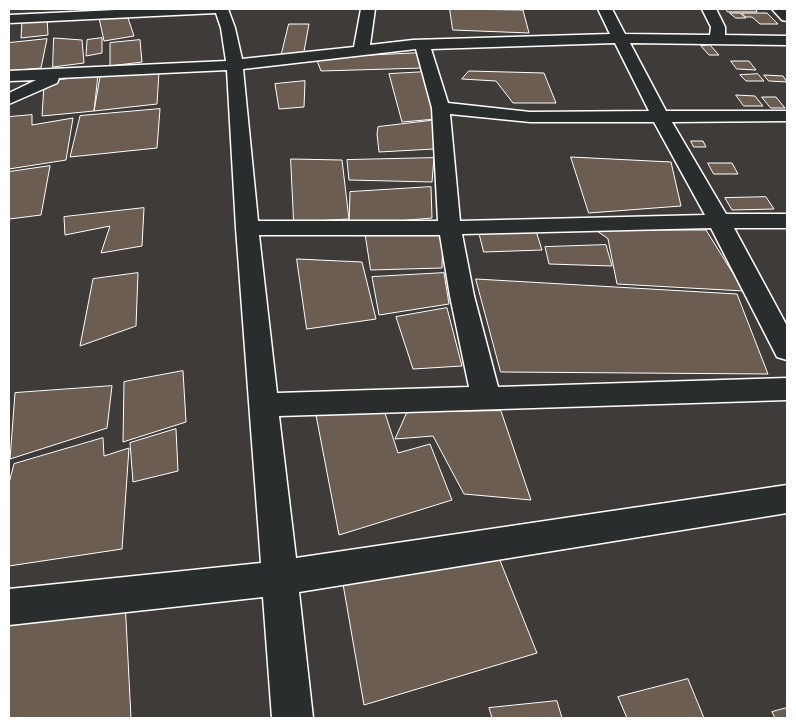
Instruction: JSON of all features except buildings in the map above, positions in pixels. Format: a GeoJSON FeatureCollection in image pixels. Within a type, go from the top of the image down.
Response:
{"type":"FeatureCollection","features":[{"type":"Feature","properties":{"kind":"street"},"geometry":{"type":"LineString","coordinates":[[9,18],[220,9],[228,28],[235,65],[247,228],[293,718]]}},
{"type":"Feature","properties":{"kind":"street"},"geometry":{"type":"LineString","coordinates":[[361,51],[368,9]]}},
{"type":"Feature","properties":{"kind":"street"},"geometry":{"type":"LineString","coordinates":[[605,9],[660,116],[719,221],[787,350]]}},
{"type":"Feature","properties":{"kind":"street"},"geometry":{"type":"LineString","coordinates":[[709,9],[718,27],[717,38]]}},
{"type":"Feature","properties":{"kind":"street"},"geometry":{"type":"LineString","coordinates":[[779,9],[787,17]]}},
{"type":"Feature","properties":{"kind":"street"},"geometry":{"type":"LineString","coordinates":[[9,76],[235,65],[422,45],[621,38],[787,40]]}},
{"type":"Feature","properties":{"kind":"street"},"geometry":{"type":"LineString","coordinates":[[422,45],[441,108],[450,228],[462,296],[486,398]]}},
{"type":"Feature","properties":{"kind":"street"},"geometry":{"type":"LineString","coordinates":[[9,99],[64,73]]}},
{"type":"Feature","properties":{"kind":"street"},"geometry":{"type":"LineString","coordinates":[[441,108],[530,117],[787,116]]}},
{"type":"Feature","properties":{"kind":"street"},"geometry":{"type":"LineString","coordinates":[[247,228],[450,228],[787,221]]}},
{"type":"Feature","properties":{"kind":"street"},"geometry":{"type":"LineString","coordinates":[[264,405],[787,389]]}},
{"type":"Feature","properties":{"kind":"street"},"geometry":{"type":"LineString","coordinates":[[9,607],[280,578],[787,499]]}}]}
